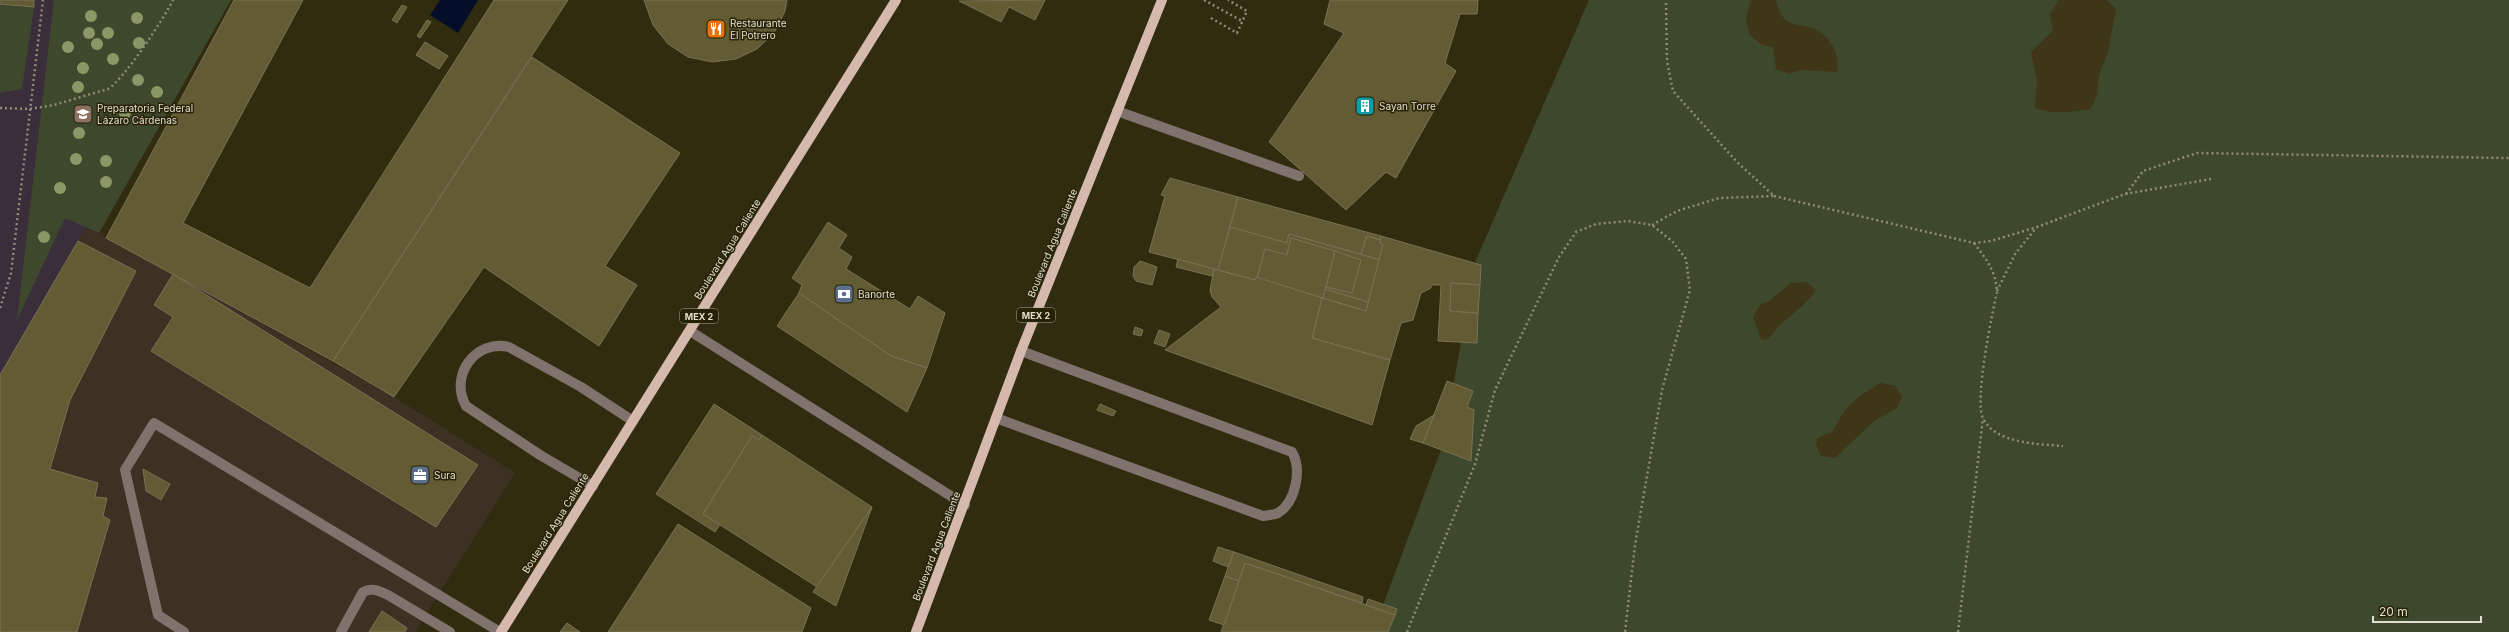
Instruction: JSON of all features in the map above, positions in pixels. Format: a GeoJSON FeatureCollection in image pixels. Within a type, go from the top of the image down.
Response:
{"type":"FeatureCollection","features":[{"type":"Feature","properties":{"kind":"main road","name":"Boulevard Agua Caliente"},"geometry":{"type":"LineString","coordinates":[[501,632],[896,0]]}},
{"type":"Feature","properties":{"kind":"main road","name":"Boulevard Agua Caliente"},"geometry":{"type":"LineString","coordinates":[[919,631],[1021,351],[1162,0]]}},
{"type":"Feature","properties":{"kind":"street"},"geometry":{"type":"LineString","coordinates":[[1117,111],[1299,176]]}},
{"type":"Feature","properties":{"kind":"street"},"geometry":{"type":"LineString","coordinates":[[690,331],[965,505]]}},
{"type":"Feature","properties":{"kind":"street"},"geometry":{"type":"LineString","coordinates":[[593,486],[540,455],[466,406],[461,396],[460,384],[464,372],[475,354],[486,347],[498,344],[509,347],[581,387],[633,421]]}},
{"type":"Feature","properties":{"kind":"street"},"geometry":{"type":"LineString","coordinates":[[996,418],[1263,516],[1277,514],[1286,506],[1298,478],[1297,461],[1292,452],[1021,351]]}},
{"type":"Feature","properties":{"kind":"street"},"geometry":{"type":"LineString","coordinates":[[184,632],[158,615],[125,470],[154,423],[501,632]]}},
{"type":"Feature","properties":{"kind":"street"},"geometry":{"type":"LineString","coordinates":[[341,632],[363,592],[368,589],[378,590],[388,595],[450,632]]}},
{"type":"Feature","properties":{"kind":"path"},"geometry":{"type":"LineString","coordinates":[[0,308],[11,273],[29,109],[43,0]]}},
{"type":"Feature","properties":{"kind":"path"},"geometry":{"type":"LineString","coordinates":[[0,108],[29,109],[54,105],[96,94],[114,85],[173,0]]}},
{"type":"Feature","properties":{"kind":"path"},"geometry":{"type":"LineString","coordinates":[[1204,0],[1242,21]]}},
{"type":"Feature","properties":{"kind":"path"},"geometry":{"type":"LineString","coordinates":[[1211,18],[1237,33],[1247,11],[1228,0]]}},
{"type":"Feature","properties":{"kind":"path"},"geometry":{"type":"LineString","coordinates":[[1666,0],[1667,61],[1673,91],[1737,162],[1774,196]]}},
{"type":"Feature","properties":{"kind":"path"},"geometry":{"type":"LineString","coordinates":[[2126,194],[2143,171],[2197,153],[2509,158]]}},
{"type":"Feature","properties":{"kind":"path"},"geometry":{"type":"LineString","coordinates":[[1652,225],[1677,211],[1719,198],[1774,196],[1974,243],[1991,241],[2037,227],[2126,194],[2211,178]]}},
{"type":"Feature","properties":{"kind":"path"},"geometry":{"type":"LineString","coordinates":[[1407,632],[1475,464],[1495,390],[1559,257],[1576,232],[1596,224],[1628,221],[1652,225],[1672,241],[1686,259],[1690,290],[1662,390],[1636,545],[1625,632]]}},
{"type":"Feature","properties":{"kind":"path"},"geometry":{"type":"LineString","coordinates":[[1997,292],[2015,254],[2037,227]]}},
{"type":"Feature","properties":{"kind":"path"},"geometry":{"type":"LineString","coordinates":[[1958,632],[1983,418],[1981,396],[1997,292],[1996,279],[1991,265],[1974,243]]}},
{"type":"Feature","properties":{"kind":"path"},"geometry":{"type":"LineString","coordinates":[[1983,418],[1995,431],[2017,442],[2063,446]]}},
{"type":"Feature","properties":{"kind":"shaded area","name":"Preparatoria Federal Lázaro Cárdenas"},"geometry":{"type":"Polygon","coordinates":[[[0,0],[231,0],[99,233],[85,228],[0,375],[0,0]]]}},
{"type":"Feature","properties":{"kind":"shaded area"},"geometry":{"type":"Polygon","coordinates":[[[85,228],[99,233],[394,397],[515,473],[415,632],[0,632],[0,375],[85,228]]]}},
{"type":"Feature","properties":{"kind":"green space","name":"Preparatoria Federal Lázaro Cárdenas"},"geometry":{"type":"Polygon","coordinates":[[[54,0],[231,0],[99,233],[65,218],[17,320],[54,0]]]}},
{"type":"Feature","properties":{"kind":"green space"},"geometry":{"type":"Polygon","coordinates":[[[1589,0],[2509,0],[2509,632],[1373,632],[1442,447],[1476,260],[1589,0]]]}},
{"type":"Feature","properties":{"kind":"green space"},"geometry":{"type":"Polygon","coordinates":[[[0,4],[34,7],[22,89],[0,93],[0,4]]]}},
{"type":"Feature","properties":{"kind":"sand"},"geometry":{"type":"Polygon","coordinates":[[[1751,0],[1775,0],[1785,19],[1815,30],[1827,38],[1835,50],[1837,57],[1837,72],[1801,70],[1789,74],[1776,69],[1773,47],[1762,45],[1749,34],[1746,18],[1751,0]]]}},
{"type":"Feature","properties":{"kind":"sand"},"geometry":{"type":"Polygon","coordinates":[[[2059,0],[2107,0],[2116,9],[2108,52],[2099,75],[2097,95],[2091,109],[2070,112],[2049,112],[2035,108],[2037,81],[2031,52],[2053,31],[2050,14],[2059,0]]]}},
{"type":"Feature","properties":{"kind":"sand"},"geometry":{"type":"Polygon","coordinates":[[[1806,282],[1816,290],[1803,305],[1779,326],[1766,340],[1761,339],[1753,317],[1760,305],[1769,301],[1791,283],[1806,282]]]}},
{"type":"Feature","properties":{"kind":"sand"},"geometry":{"type":"Polygon","coordinates":[[[1880,383],[1896,386],[1902,397],[1897,408],[1874,421],[1835,458],[1821,456],[1816,444],[1817,438],[1832,432],[1845,410],[1860,396],[1880,383]]]}},
{"type":"Feature","properties":{"kind":"water"},"geometry":{"type":"Polygon","coordinates":[[[440,0],[478,0],[458,33],[430,15],[440,0]]]}},
{"type":"Feature","properties":{"kind":"building"},"geometry":{"type":"Polygon","coordinates":[[[0,0],[34,0],[34,7],[0,4],[0,0]]]}},
{"type":"Feature","properties":{"kind":"building"},"geometry":{"type":"Polygon","coordinates":[[[234,0],[303,0],[183,223],[310,288],[494,0],[568,0],[333,361],[106,238],[234,0]]]}},
{"type":"Feature","properties":{"kind":"building","name":"Restaurante El Potrero"},"geometry":{"type":"Polygon","coordinates":[[[644,0],[787,0],[785,11],[774,33],[757,49],[736,59],[712,62],[688,57],[668,44],[653,25],[644,0]]]}},
{"type":"Feature","properties":{"kind":"building"},"geometry":{"type":"Polygon","coordinates":[[[1045,0],[1035,20],[1009,7],[1001,22],[959,1],[1045,0]]]}},
{"type":"Feature","properties":{"kind":"building","name":"Sayan Torre"},"geometry":{"type":"Polygon","coordinates":[[[1330,0],[1478,0],[1477,14],[1460,14],[1445,63],[1456,71],[1396,178],[1386,172],[1346,210],[1269,142],[1344,33],[1324,24],[1330,0]]]}},
{"type":"Feature","properties":{"kind":"building"},"geometry":{"type":"Polygon","coordinates":[[[402,5],[407,7],[397,23],[392,20],[402,5]]]}},
{"type":"Feature","properties":{"kind":"building"},"geometry":{"type":"Polygon","coordinates":[[[427,20],[431,22],[420,38],[417,36],[427,20]]]}},
{"type":"Feature","properties":{"kind":"building"},"geometry":{"type":"Polygon","coordinates":[[[425,42],[448,56],[439,69],[416,55],[425,42]]]}},
{"type":"Feature","properties":{"kind":"building"},"geometry":{"type":"Polygon","coordinates":[[[532,57],[680,153],[605,266],[637,285],[599,346],[484,267],[394,397],[333,361],[532,57]]]}},
{"type":"Feature","properties":{"kind":"building"},"geometry":{"type":"Polygon","coordinates":[[[1170,178],[1238,197],[1218,270],[1149,252],[1165,196],[1161,195],[1170,178]]]}},
{"type":"Feature","properties":{"kind":"building"},"geometry":{"type":"Polygon","coordinates":[[[1238,197],[1381,236],[1380,240],[1367,236],[1361,254],[1289,234],[1287,243],[1230,227],[1238,197]]]}},
{"type":"Feature","properties":{"kind":"building","name":"Banorte"},"geometry":{"type":"Polygon","coordinates":[[[828,222],[847,235],[839,248],[852,257],[846,269],[910,309],[918,296],[945,313],[927,368],[889,355],[799,293],[802,285],[792,278],[828,222]]]}},
{"type":"Feature","properties":{"kind":"building"},"geometry":{"type":"Polygon","coordinates":[[[1230,227],[1287,243],[1289,234],[1380,260],[1368,302],[1325,289],[1326,287],[1352,293],[1361,260],[1291,238],[1287,255],[1265,249],[1257,278],[1255,280],[1218,270],[1230,227]]]}},
{"type":"Feature","properties":{"kind":"building"},"geometry":{"type":"Polygon","coordinates":[[[1367,236],[1380,240],[1380,243],[1383,244],[1380,260],[1361,254],[1367,236]]]}},
{"type":"Feature","properties":{"kind":"building"},"geometry":{"type":"Polygon","coordinates":[[[1381,236],[1481,265],[1480,285],[1451,283],[1450,311],[1478,313],[1477,343],[1438,341],[1441,285],[1431,285],[1431,288],[1421,293],[1413,320],[1401,323],[1390,360],[1312,338],[1322,298],[1366,311],[1383,244],[1380,243],[1381,236]]]}},
{"type":"Feature","properties":{"kind":"building"},"geometry":{"type":"Polygon","coordinates":[[[1291,238],[1335,251],[1323,298],[1257,278],[1265,249],[1287,255],[1291,238]]]}},
{"type":"Feature","properties":{"kind":"building"},"geometry":{"type":"Polygon","coordinates":[[[78,241],[136,271],[70,400],[50,469],[98,483],[95,497],[107,498],[103,516],[110,520],[77,632],[0,632],[0,375],[78,241]]]}},
{"type":"Feature","properties":{"kind":"building"},"geometry":{"type":"Polygon","coordinates":[[[1335,251],[1361,260],[1352,293],[1326,287],[1335,251]]]}},
{"type":"Feature","properties":{"kind":"building"},"geometry":{"type":"Polygon","coordinates":[[[1178,259],[1214,269],[1212,276],[1176,267],[1178,259]]]}},
{"type":"Feature","properties":{"kind":"building"},"geometry":{"type":"Polygon","coordinates":[[[1140,261],[1157,267],[1152,285],[1136,281],[1133,276],[1134,267],[1140,261]]]}},
{"type":"Feature","properties":{"kind":"building"},"geometry":{"type":"Polygon","coordinates":[[[1214,269],[1255,280],[1256,277],[1322,298],[1312,338],[1390,360],[1372,425],[1165,350],[1221,307],[1212,297],[1210,290],[1214,269]]]}},
{"type":"Feature","properties":{"kind":"building"},"geometry":{"type":"Polygon","coordinates":[[[173,274],[478,465],[436,527],[151,351],[173,317],[154,305],[173,274]]]}},
{"type":"Feature","properties":{"kind":"building"},"geometry":{"type":"Polygon","coordinates":[[[1451,283],[1480,285],[1478,313],[1450,311],[1451,283]]]}},
{"type":"Feature","properties":{"kind":"building"},"geometry":{"type":"Polygon","coordinates":[[[1325,289],[1368,302],[1366,311],[1323,298],[1325,289]]]}},
{"type":"Feature","properties":{"kind":"building"},"geometry":{"type":"Polygon","coordinates":[[[799,293],[891,356],[927,368],[907,412],[777,326],[799,293]]]}},
{"type":"Feature","properties":{"kind":"building"},"geometry":{"type":"Polygon","coordinates":[[[1135,327],[1143,330],[1141,336],[1133,334],[1135,327]]]}},
{"type":"Feature","properties":{"kind":"building"},"geometry":{"type":"Polygon","coordinates":[[[1159,330],[1170,334],[1165,347],[1154,343],[1159,330]]]}},
{"type":"Feature","properties":{"kind":"building"},"geometry":{"type":"Polygon","coordinates":[[[1447,381],[1473,391],[1467,407],[1474,410],[1471,461],[1423,443],[1447,381]]]}},
{"type":"Feature","properties":{"kind":"building"},"geometry":{"type":"Polygon","coordinates":[[[714,404],[762,435],[759,440],[752,436],[703,514],[720,524],[715,532],[656,494],[714,404]]]}},
{"type":"Feature","properties":{"kind":"building"},"geometry":{"type":"Polygon","coordinates":[[[1100,404],[1116,411],[1113,416],[1097,410],[1100,404]]]}},
{"type":"Feature","properties":{"kind":"building"},"geometry":{"type":"Polygon","coordinates":[[[1434,415],[1423,443],[1410,439],[1416,426],[1434,415]]]}},
{"type":"Feature","properties":{"kind":"building"},"geometry":{"type":"Polygon","coordinates":[[[762,435],[872,507],[817,587],[703,514],[752,436],[759,440],[762,435]]]}},
{"type":"Feature","properties":{"kind":"building"},"geometry":{"type":"Polygon","coordinates":[[[143,469],[170,484],[161,500],[146,491],[143,469]]]}},
{"type":"Feature","properties":{"kind":"building"},"geometry":{"type":"Polygon","coordinates":[[[872,507],[836,606],[813,592],[872,507]]]}},
{"type":"Feature","properties":{"kind":"building"},"geometry":{"type":"Polygon","coordinates":[[[678,524],[811,608],[802,632],[608,632],[678,524]]]}},
{"type":"Feature","properties":{"kind":"building"},"geometry":{"type":"Polygon","coordinates":[[[1218,547],[1234,552],[1228,567],[1213,561],[1218,547]]]}},
{"type":"Feature","properties":{"kind":"building"},"geometry":{"type":"Polygon","coordinates":[[[1234,552],[1363,597],[1362,603],[1245,563],[1239,581],[1225,576],[1234,552]]]}},
{"type":"Feature","properties":{"kind":"building"},"geometry":{"type":"Polygon","coordinates":[[[1245,563],[1395,615],[1388,632],[1221,632],[1245,563]]]}},
{"type":"Feature","properties":{"kind":"building"},"geometry":{"type":"Polygon","coordinates":[[[1225,576],[1239,581],[1224,625],[1209,620],[1225,576]]]}},
{"type":"Feature","properties":{"kind":"building"},"geometry":{"type":"Polygon","coordinates":[[[1368,599],[1397,609],[1395,615],[1366,605],[1368,599]]]}},
{"type":"Feature","properties":{"kind":"building"},"geometry":{"type":"Polygon","coordinates":[[[382,611],[407,628],[405,632],[369,632],[382,611]]]}},
{"type":"Feature","properties":{"kind":"building"},"geometry":{"type":"Polygon","coordinates":[[[567,623],[580,632],[560,632],[567,623]]]}},
{"type":"Feature","properties":{"kind":"place","name":"Restaurante El Potrero"},"geometry":{"type":"Point","coordinates":[716,29]}},
{"type":"Feature","properties":{"kind":"place","name":"Sayan Torre"},"geometry":{"type":"Point","coordinates":[1365,106]}},
{"type":"Feature","properties":{"kind":"place","name":"Preparatoria Federal Lázaro Cárdenas"},"geometry":{"type":"Point","coordinates":[83,114]}},
{"type":"Feature","properties":{"kind":"place","name":"Banorte"},"geometry":{"type":"Point","coordinates":[844,294]}},
{"type":"Feature","properties":{"kind":"place","name":"Sura"},"geometry":{"type":"Point","coordinates":[420,475]}}]}
